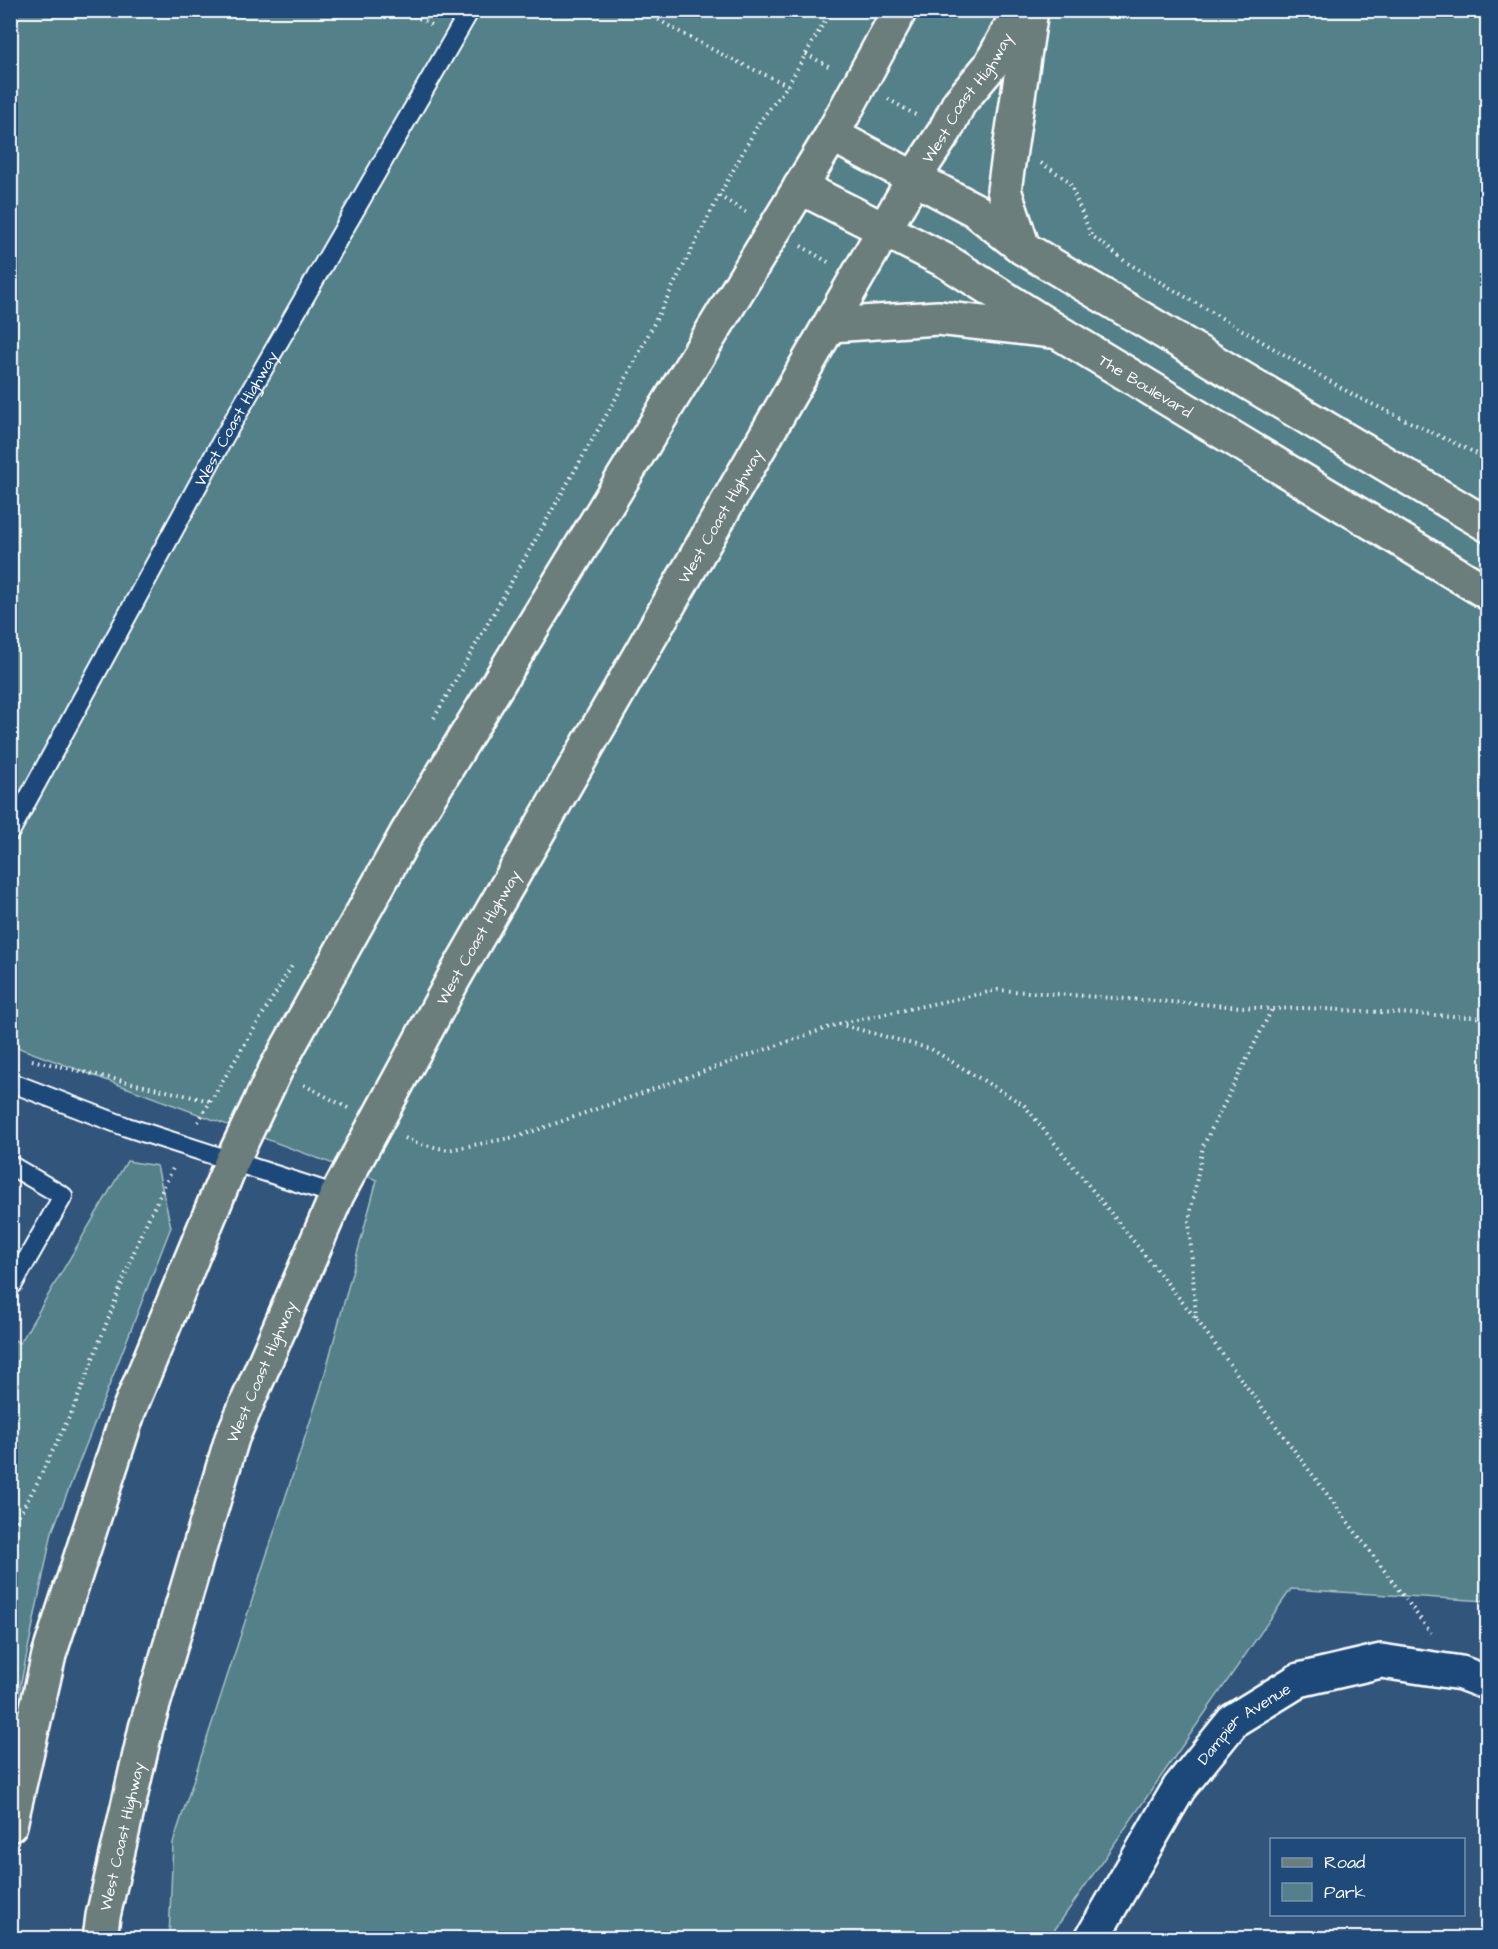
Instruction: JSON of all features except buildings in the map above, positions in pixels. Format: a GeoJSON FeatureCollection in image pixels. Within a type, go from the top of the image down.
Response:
{"type":"FeatureCollection","features":[{"type":"Feature","properties":{"kind":"main road"},"geometry":{"type":"LineString","coordinates":[[10,1826],[49,1655],[129,1410],[232,1161],[276,1069],[407,833],[832,135],[900,10]]}},
{"type":"Feature","properties":{"kind":"main road","name":"West Coast Highway"},"geometry":{"type":"LineString","coordinates":[[100,1938],[146,1728],[232,1438],[337,1195],[453,978],[914,178],[945,131],[959,104],[990,66],[1020,10]]}},
{"type":"Feature","properties":{"kind":"main road"},"geometry":{"type":"LineString","coordinates":[[1023,248],[1004,190],[1031,10]]}},
{"type":"Feature","properties":{"kind":"main road"},"geometry":{"type":"LineString","coordinates":[[832,135],[975,210],[1023,248],[1488,525]]}},
{"type":"Feature","properties":{"kind":"main road","name":"The Boulevard"},"geometry":{"type":"LineString","coordinates":[[800,187],[946,261],[1058,332],[1488,593]]}},
{"type":"Feature","properties":{"kind":"main road"},"geometry":{"type":"LineString","coordinates":[[831,325],[938,318],[1058,332]]}},
{"type":"Feature","properties":{"kind":"street","name":"Dampier Avenue"},"geometry":{"type":"LineString","coordinates":[[1092,1938],[1179,1788],[1234,1720],[1299,1680],[1381,1661],[1474,1678]]}},
{"type":"Feature","properties":{"kind":"lane","name":"West Coast Highway"},"geometry":{"type":"LineString","coordinates":[[10,832],[224,437],[470,10]]}},
{"type":"Feature","properties":{"kind":"lane"},"geometry":{"type":"LineString","coordinates":[[10,1082],[127,1127],[337,1195]]}},
{"type":"Feature","properties":{"kind":"lane"},"geometry":{"type":"LineString","coordinates":[[10,1165],[63,1196],[14,1284],[10,1282]]}},
{"type":"Feature","properties":{"kind":"path"},"geometry":{"type":"LineString","coordinates":[[403,10],[454,36]]}},
{"type":"Feature","properties":{"kind":"path"},"geometry":{"type":"LineString","coordinates":[[643,10],[728,59],[788,85]]}},
{"type":"Feature","properties":{"kind":"path"},"geometry":{"type":"LineString","coordinates":[[807,54],[945,131]]}},
{"type":"Feature","properties":{"kind":"path"},"geometry":{"type":"LineString","coordinates":[[1007,159],[1036,160],[1069,181],[1091,235],[1126,262],[1355,396],[1488,459]]}},
{"type":"Feature","properties":{"kind":"path"},"geometry":{"type":"LineString","coordinates":[[239,1053],[276,1069],[416,1143],[448,1150],[520,1136],[838,1024],[998,990],[1272,1009],[1306,1008],[1488,1018]]}},
{"type":"Feature","properties":{"kind":"path"},"geometry":{"type":"LineString","coordinates":[[1196,1319],[1190,1221],[1203,1146],[1272,1009]]}},
{"type":"Feature","properties":{"kind":"path"},"geometry":{"type":"LineString","coordinates":[[838,1024],[931,1049],[1024,1105],[1196,1319],[1474,1678]]}},
{"type":"Feature","properties":{"kind":"path"},"geometry":{"type":"LineString","coordinates":[[22,1058],[210,1101]]}},
{"type":"Feature","properties":{"kind":"green space"},"geometry":{"type":"Polygon","coordinates":[[[10,11],[1487,11],[1487,1601],[1291,1589],[1049,1938],[169,1938],[173,1843],[321,1388],[377,1180],[11,1045],[10,11]]]}},
{"type":"Feature","properties":{"kind":"green space"},"geometry":{"type":"Polygon","coordinates":[[[127,1161],[157,1166],[171,1227],[52,1532],[11,1731],[11,1338],[20,1343],[127,1161]]]}}]}
